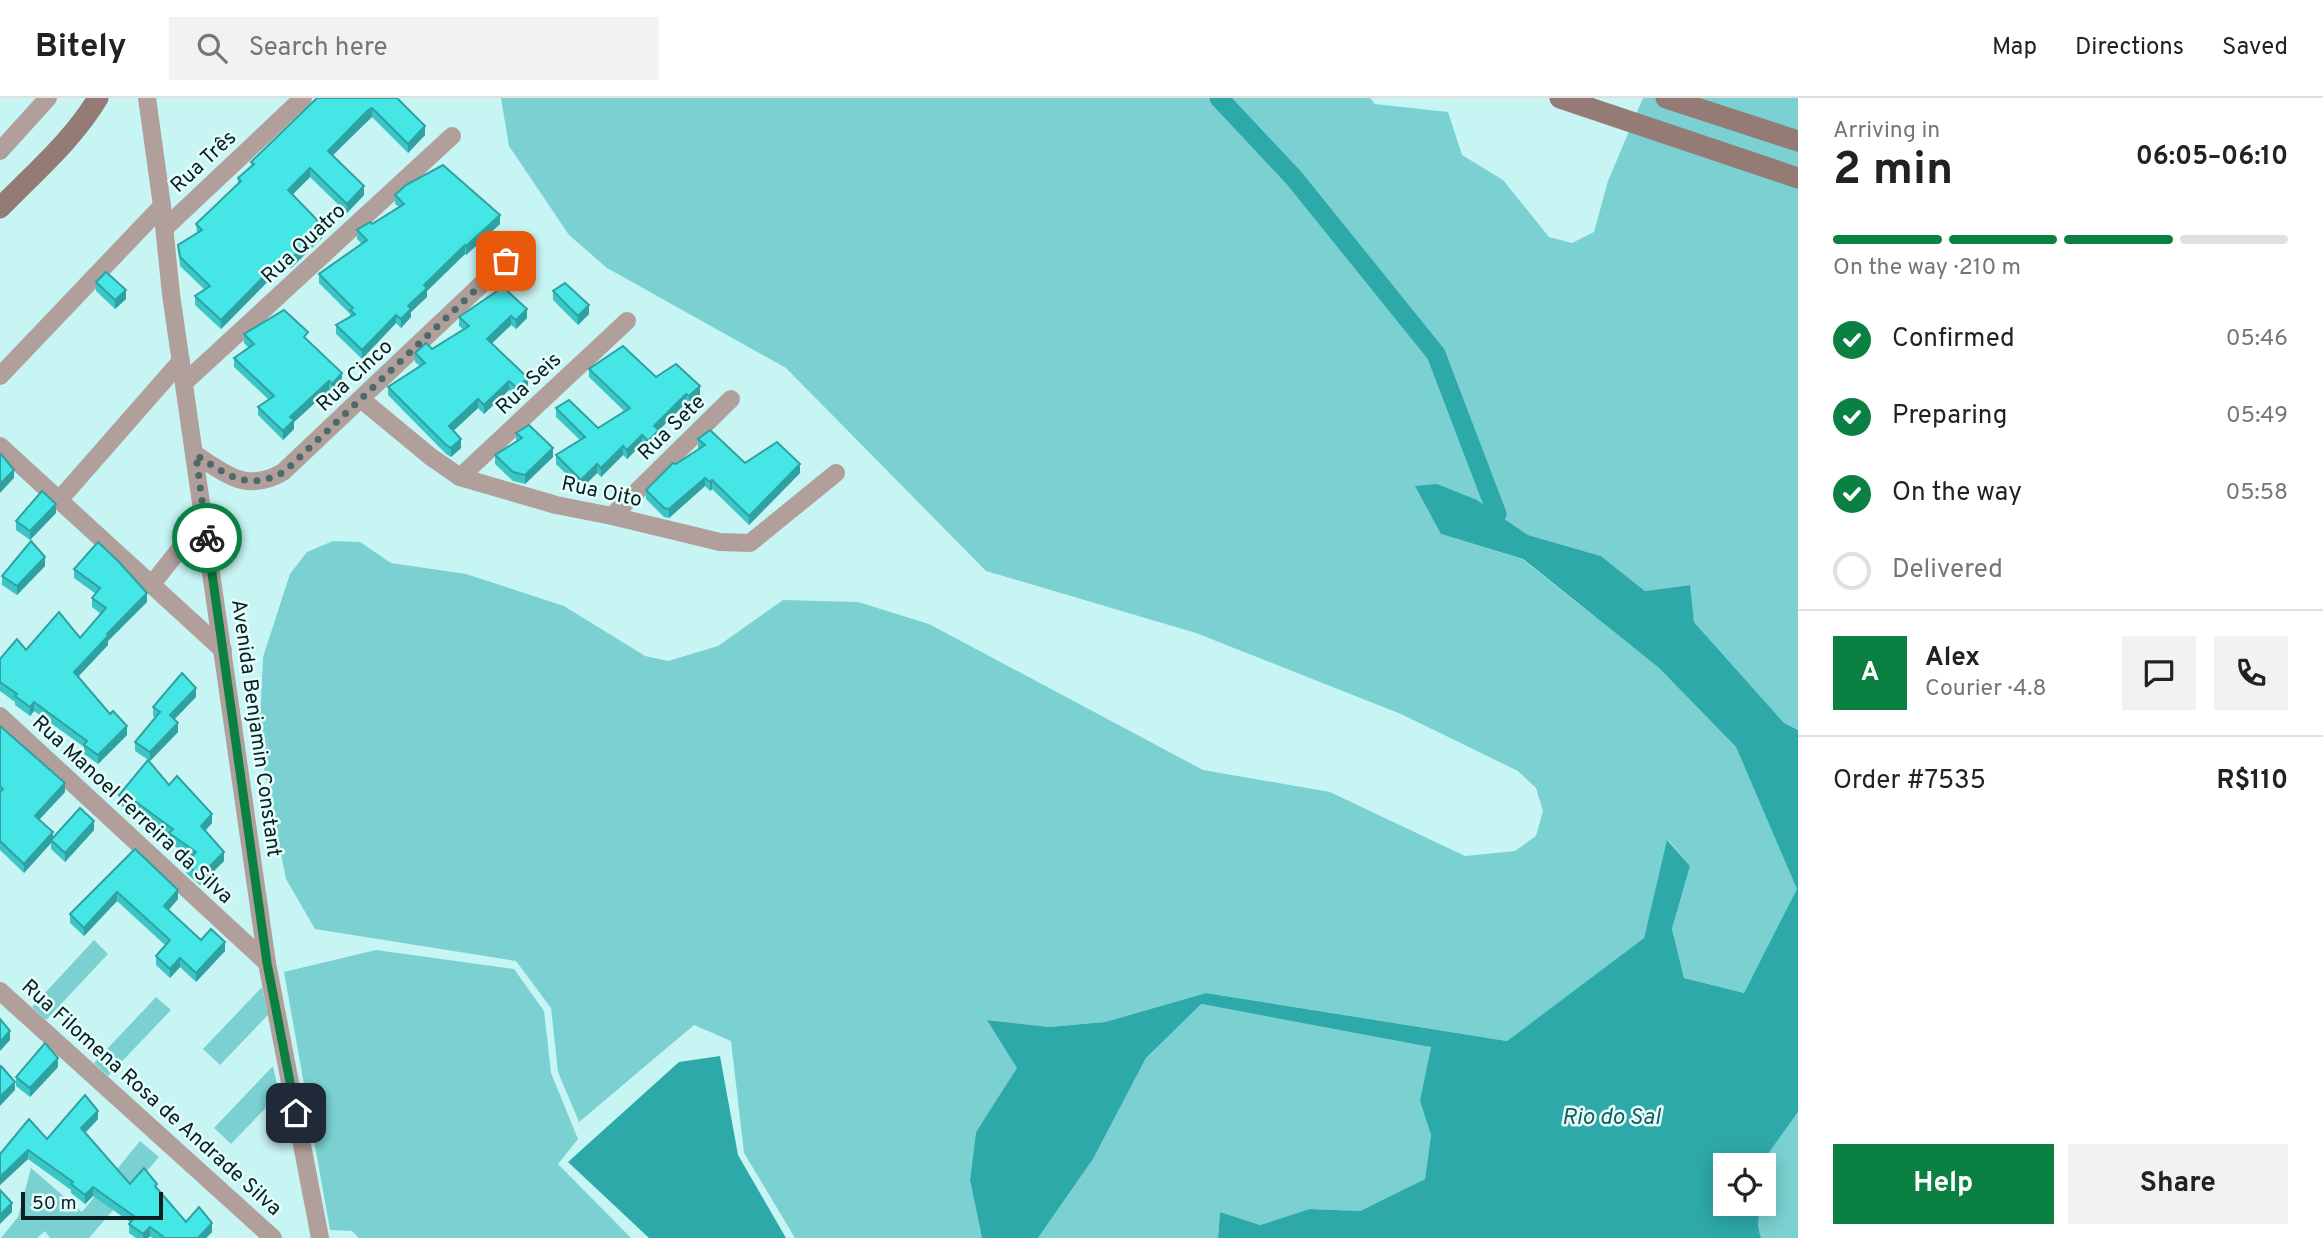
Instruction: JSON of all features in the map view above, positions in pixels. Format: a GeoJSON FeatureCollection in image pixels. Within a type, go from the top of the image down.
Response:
{"type":"FeatureCollection","features":[{"type":"Feature","properties":{"kind":"main road"},"geometry":{"type":"LineString","coordinates":[[0,208],[45,164],[98,98]]}},
{"type":"Feature","properties":{"kind":"main road"},"geometry":{"type":"LineString","coordinates":[[1560,98],[1798,178]]}},
{"type":"Feature","properties":{"kind":"main road"},"geometry":{"type":"LineString","coordinates":[[1666,98],[1798,141]]}},
{"type":"Feature","properties":{"kind":"street"},"geometry":{"type":"LineString","coordinates":[[0,150],[48,98]]}},
{"type":"Feature","properties":{"kind":"street","name":"Avenida Benjamin Constant"},"geometry":{"type":"LineString","coordinates":[[147,98],[184,383],[267,963],[320,1238]]}},
{"type":"Feature","properties":{"kind":"street","name":"Rua Três"},"geometry":{"type":"LineString","coordinates":[[165,228],[303,98]]}},
{"type":"Feature","properties":{"kind":"street","name":"Rua Quatro"},"geometry":{"type":"LineString","coordinates":[[184,383],[452,136]]}},
{"type":"Feature","properties":{"kind":"street"},"geometry":{"type":"LineString","coordinates":[[0,376],[162,206]]}},
{"type":"Feature","properties":{"kind":"street","name":"Rua Cinco"},"geometry":{"type":"LineString","coordinates":[[196,455],[240,480],[263,481],[284,472],[524,244]]}},
{"type":"Feature","properties":{"kind":"street","name":"Rua Seis"},"geometry":{"type":"LineString","coordinates":[[460,477],[627,321]]}},
{"type":"Feature","properties":{"kind":"street"},"geometry":{"type":"LineString","coordinates":[[60,499],[181,360]]}},
{"type":"Feature","properties":{"kind":"street","name":"Rua Oito"},"geometry":{"type":"LineString","coordinates":[[362,400],[430,457],[460,477],[556,505],[720,542],[750,542],[836,473]]}},
{"type":"Feature","properties":{"kind":"street","name":"Rua Sete"},"geometry":{"type":"LineString","coordinates":[[612,516],[731,400]]}},
{"type":"Feature","properties":{"kind":"street"},"geometry":{"type":"LineString","coordinates":[[0,446],[223,650]]}},
{"type":"Feature","properties":{"kind":"street"},"geometry":{"type":"LineString","coordinates":[[152,584],[205,517]]}},
{"type":"Feature","properties":{"kind":"street","name":"Rua Manoel Ferreira da Silva"},"geometry":{"type":"LineString","coordinates":[[0,716],[267,963]]}},
{"type":"Feature","properties":{"kind":"street","name":"Rua Filomena Rosa de Andrade Silva"},"geometry":{"type":"LineString","coordinates":[[0,991],[273,1238]]}},
{"type":"Feature","properties":{"kind":"shaded area"},"geometry":{"type":"Polygon","coordinates":[[[501,98],[1370,98],[1375,104],[1448,112],[1462,155],[1503,180],[1549,237],[1572,243],[1594,232],[1608,181],[1643,98],[1798,98],[1798,730],[1784,723],[1694,622],[1689,585],[1645,591],[1601,556],[1528,535],[1477,500],[1441,534],[1522,559],[1659,668],[1736,747],[1798,889],[1744,993],[1684,978],[1672,929],[1690,866],[1668,840],[1644,938],[1507,1041],[1206,993],[1105,1022],[1049,1027],[988,1020],[1018,1068],[976,1132],[970,1180],[982,1238],[795,1238],[744,1153],[731,1041],[694,1025],[579,1122],[558,1072],[551,1008],[516,961],[315,929],[286,879],[259,743],[263,657],[290,574],[307,552],[333,541],[360,542],[391,563],[466,574],[564,606],[645,656],[668,661],[718,646],[783,600],[858,602],[929,624],[1203,770],[1330,792],[1465,856],[1515,851],[1536,836],[1543,811],[1536,788],[1518,771],[1401,714],[1196,633],[986,571],[786,368],[607,268],[569,235],[509,146],[501,98]]]}},
{"type":"Feature","properties":{"kind":"shaded area"},"geometry":{"type":"Polygon","coordinates":[[[94,940],[108,954],[46,1020],[32,1007],[94,940]]]}},
{"type":"Feature","properties":{"kind":"shaded area"},"geometry":{"type":"Polygon","coordinates":[[[376,950],[514,969],[544,1011],[551,1073],[578,1139],[558,1164],[631,1238],[359,1238],[352,1231],[330,1230],[284,972],[376,950]]]}},
{"type":"Feature","properties":{"kind":"shaded area"},"geometry":{"type":"Polygon","coordinates":[[[262,987],[268,1015],[220,1065],[203,1049],[262,987]]]}},
{"type":"Feature","properties":{"kind":"shaded area"},"geometry":{"type":"Polygon","coordinates":[[[156,997],[171,1010],[108,1076],[94,1063],[156,997]]]}},
{"type":"Feature","properties":{"kind":"shaded area"},"geometry":{"type":"Polygon","coordinates":[[[1200,1004],[1431,1046],[1421,1101],[1431,1135],[1425,1179],[1360,1211],[1311,1209],[1260,1225],[1220,1212],[1218,1238],[1038,1238],[1093,1159],[1146,1058],[1200,1004]]]}},
{"type":"Feature","properties":{"kind":"shaded area"},"geometry":{"type":"Polygon","coordinates":[[[273,1066],[279,1094],[231,1144],[214,1128],[273,1066]]]}},
{"type":"Feature","properties":{"kind":"shaded area"},"geometry":{"type":"Polygon","coordinates":[[[1798,1112],[1798,1238],[1761,1238],[1759,1216],[1776,1216],[1776,1153],[1769,1153],[1798,1112]]]}},
{"type":"Feature","properties":{"kind":"shaded area"},"geometry":{"type":"Polygon","coordinates":[[[140,1141],[159,1157],[89,1238],[50,1238],[45,1231],[37,1238],[1,1238],[18,1217],[31,1168],[82,1212],[140,1141]]]}},
{"type":"Feature","properties":{"kind":"water","name":"Rio do Sal"},"geometry":{"type":"Polygon","coordinates":[[[1437,484],[1477,500],[1528,535],[1601,556],[1645,591],[1690,585],[1694,622],[1784,723],[1798,730],[1798,1112],[1769,1153],[1713,1153],[1713,1216],[1759,1216],[1761,1238],[1218,1238],[1220,1212],[1260,1225],[1310,1209],[1360,1211],[1425,1179],[1431,1135],[1420,1101],[1431,1047],[1201,1004],[1146,1058],[1093,1159],[1038,1238],[982,1238],[970,1180],[976,1132],[1017,1068],[987,1020],[1049,1027],[1105,1022],[1206,993],[1507,1041],[1644,938],[1667,840],[1690,866],[1672,929],[1684,978],[1744,993],[1797,889],[1736,747],[1659,668],[1523,559],[1441,534],[1415,486],[1437,484]]]}},
{"type":"Feature","properties":{"kind":"water"},"geometry":{"type":"Polygon","coordinates":[[[720,1056],[738,1155],[786,1238],[649,1238],[568,1162],[679,1062],[720,1056]]]}},
{"type":"Feature","properties":{"kind":"building"},"geometry":{"type":"Polygon","coordinates":[[[317,98],[397,98],[425,126],[408,144],[372,108],[368,110],[328,151],[364,186],[347,204],[310,168],[288,190],[324,227],[291,259],[286,254],[221,320],[195,296],[210,286],[180,257],[178,245],[202,230],[196,224],[241,181],[238,178],[254,164],[251,162],[317,98]]]}},
{"type":"Feature","properties":{"kind":"building"},"geometry":{"type":"Polygon","coordinates":[[[443,165],[500,215],[424,285],[427,288],[408,306],[411,309],[401,319],[396,315],[362,350],[336,325],[355,314],[350,310],[353,308],[319,274],[367,240],[357,230],[404,204],[395,195],[406,185],[443,165]]]}},
{"type":"Feature","properties":{"kind":"building"},"geometry":{"type":"Polygon","coordinates":[[[106,272],[126,290],[115,300],[96,282],[106,272]]]}},
{"type":"Feature","properties":{"kind":"building"},"geometry":{"type":"Polygon","coordinates":[[[565,283],[589,305],[578,316],[553,291],[565,283]]]}},
{"type":"Feature","properties":{"kind":"building"},"geometry":{"type":"Polygon","coordinates":[[[503,287],[527,309],[516,320],[511,316],[487,339],[528,378],[517,388],[509,381],[484,405],[478,399],[449,426],[461,439],[451,448],[388,387],[425,363],[415,353],[426,343],[432,349],[469,326],[459,317],[503,287]]]}},
{"type":"Feature","properties":{"kind":"building"},"geometry":{"type":"Polygon","coordinates":[[[284,310],[308,332],[304,337],[342,373],[332,384],[329,381],[290,417],[294,420],[283,431],[258,407],[274,396],[234,358],[254,344],[244,334],[284,310]]]}},
{"type":"Feature","properties":{"kind":"building"},"geometry":{"type":"Polygon","coordinates":[[[623,346],[656,377],[676,364],[700,386],[689,396],[686,394],[654,426],[659,430],[648,441],[642,435],[627,450],[623,446],[601,468],[597,464],[581,480],[556,455],[585,437],[556,408],[569,400],[598,428],[630,408],[589,369],[623,346]]]}},
{"type":"Feature","properties":{"kind":"building"},"geometry":{"type":"Polygon","coordinates":[[[529,425],[553,448],[525,475],[513,472],[495,455],[522,438],[516,433],[529,425]]]}},
{"type":"Feature","properties":{"kind":"building"},"geometry":{"type":"Polygon","coordinates":[[[710,430],[745,463],[777,442],[800,464],[749,516],[712,480],[710,482],[705,478],[669,509],[664,508],[646,490],[673,463],[676,464],[705,445],[698,439],[710,430]]]}},
{"type":"Feature","properties":{"kind":"building"},"geometry":{"type":"Polygon","coordinates":[[[0,454],[14,470],[0,484],[0,454]]]}},
{"type":"Feature","properties":{"kind":"building"},"geometry":{"type":"Polygon","coordinates":[[[42,491],[56,504],[30,531],[16,521],[42,491]]]}},
{"type":"Feature","properties":{"kind":"building"},"geometry":{"type":"Polygon","coordinates":[[[31,541],[45,557],[17,586],[2,576],[31,541]]]}},
{"type":"Feature","properties":{"kind":"building"},"geometry":{"type":"Polygon","coordinates":[[[98,542],[147,593],[74,672],[110,714],[113,711],[127,726],[98,755],[84,745],[87,741],[34,702],[30,707],[0,682],[0,659],[17,639],[26,650],[59,612],[80,638],[106,608],[92,598],[100,588],[74,569],[98,542]]]}},
{"type":"Feature","properties":{"kind":"building"},"geometry":{"type":"Polygon","coordinates":[[[182,673],[196,688],[170,715],[178,723],[150,752],[135,742],[160,712],[153,707],[182,673]]]}},
{"type":"Feature","properties":{"kind":"building"},"geometry":{"type":"Polygon","coordinates":[[[0,726],[65,783],[35,816],[53,832],[24,864],[0,841],[0,792],[3,789],[0,786],[0,726]]]}},
{"type":"Feature","properties":{"kind":"building"},"geometry":{"type":"Polygon","coordinates":[[[148,760],[169,785],[177,776],[212,814],[201,826],[224,852],[200,876],[186,864],[196,852],[169,833],[173,829],[136,802],[133,805],[119,795],[148,760]]]}},
{"type":"Feature","properties":{"kind":"building"},"geometry":{"type":"Polygon","coordinates":[[[80,808],[94,821],[65,853],[51,840],[80,808]]]}},
{"type":"Feature","properties":{"kind":"building"},"geometry":{"type":"Polygon","coordinates":[[[135,849],[178,890],[164,906],[201,940],[211,929],[225,942],[196,973],[180,958],[170,969],[156,956],[170,940],[117,892],[84,928],[70,914],[135,849]]]}},
{"type":"Feature","properties":{"kind":"building"},"geometry":{"type":"Polygon","coordinates":[[[0,1019],[10,1031],[0,1042],[0,1019]]]}},
{"type":"Feature","properties":{"kind":"building"},"geometry":{"type":"Polygon","coordinates":[[[45,1043],[58,1058],[30,1088],[16,1077],[45,1043]]]}},
{"type":"Feature","properties":{"kind":"building"},"geometry":{"type":"Polygon","coordinates":[[[0,1067],[15,1082],[0,1097],[0,1067]]]}},
{"type":"Feature","properties":{"kind":"building"},"geometry":{"type":"Polygon","coordinates":[[[85,1095],[98,1111],[81,1128],[130,1184],[144,1168],[157,1184],[155,1186],[186,1222],[199,1207],[212,1223],[198,1238],[165,1238],[150,1227],[143,1234],[129,1224],[135,1217],[93,1187],[85,1195],[71,1184],[73,1182],[28,1150],[0,1177],[0,1154],[29,1119],[47,1139],[85,1095]]]}},
{"type":"Feature","properties":{"kind":"building"},"geometry":{"type":"Polygon","coordinates":[[[0,1190],[12,1203],[0,1215],[0,1190]]]}},
{"type":"Feature","properties":{"kind":"waterway"},"geometry":{"type":"LineString","coordinates":[[1219,98],[1294,178],[1436,354],[1497,514]]}},
{"type":"Feature","properties":{"kind":"way so far"},"geometry":{"type":"LineString","coordinates":[[207,538],[196,455],[231,477],[250,482],[263,481],[284,472],[506,261]]}},
{"type":"Feature","properties":{"kind":"route"},"geometry":{"type":"LineString","coordinates":[[207,538],[267,963],[296,1113]]}}]}
